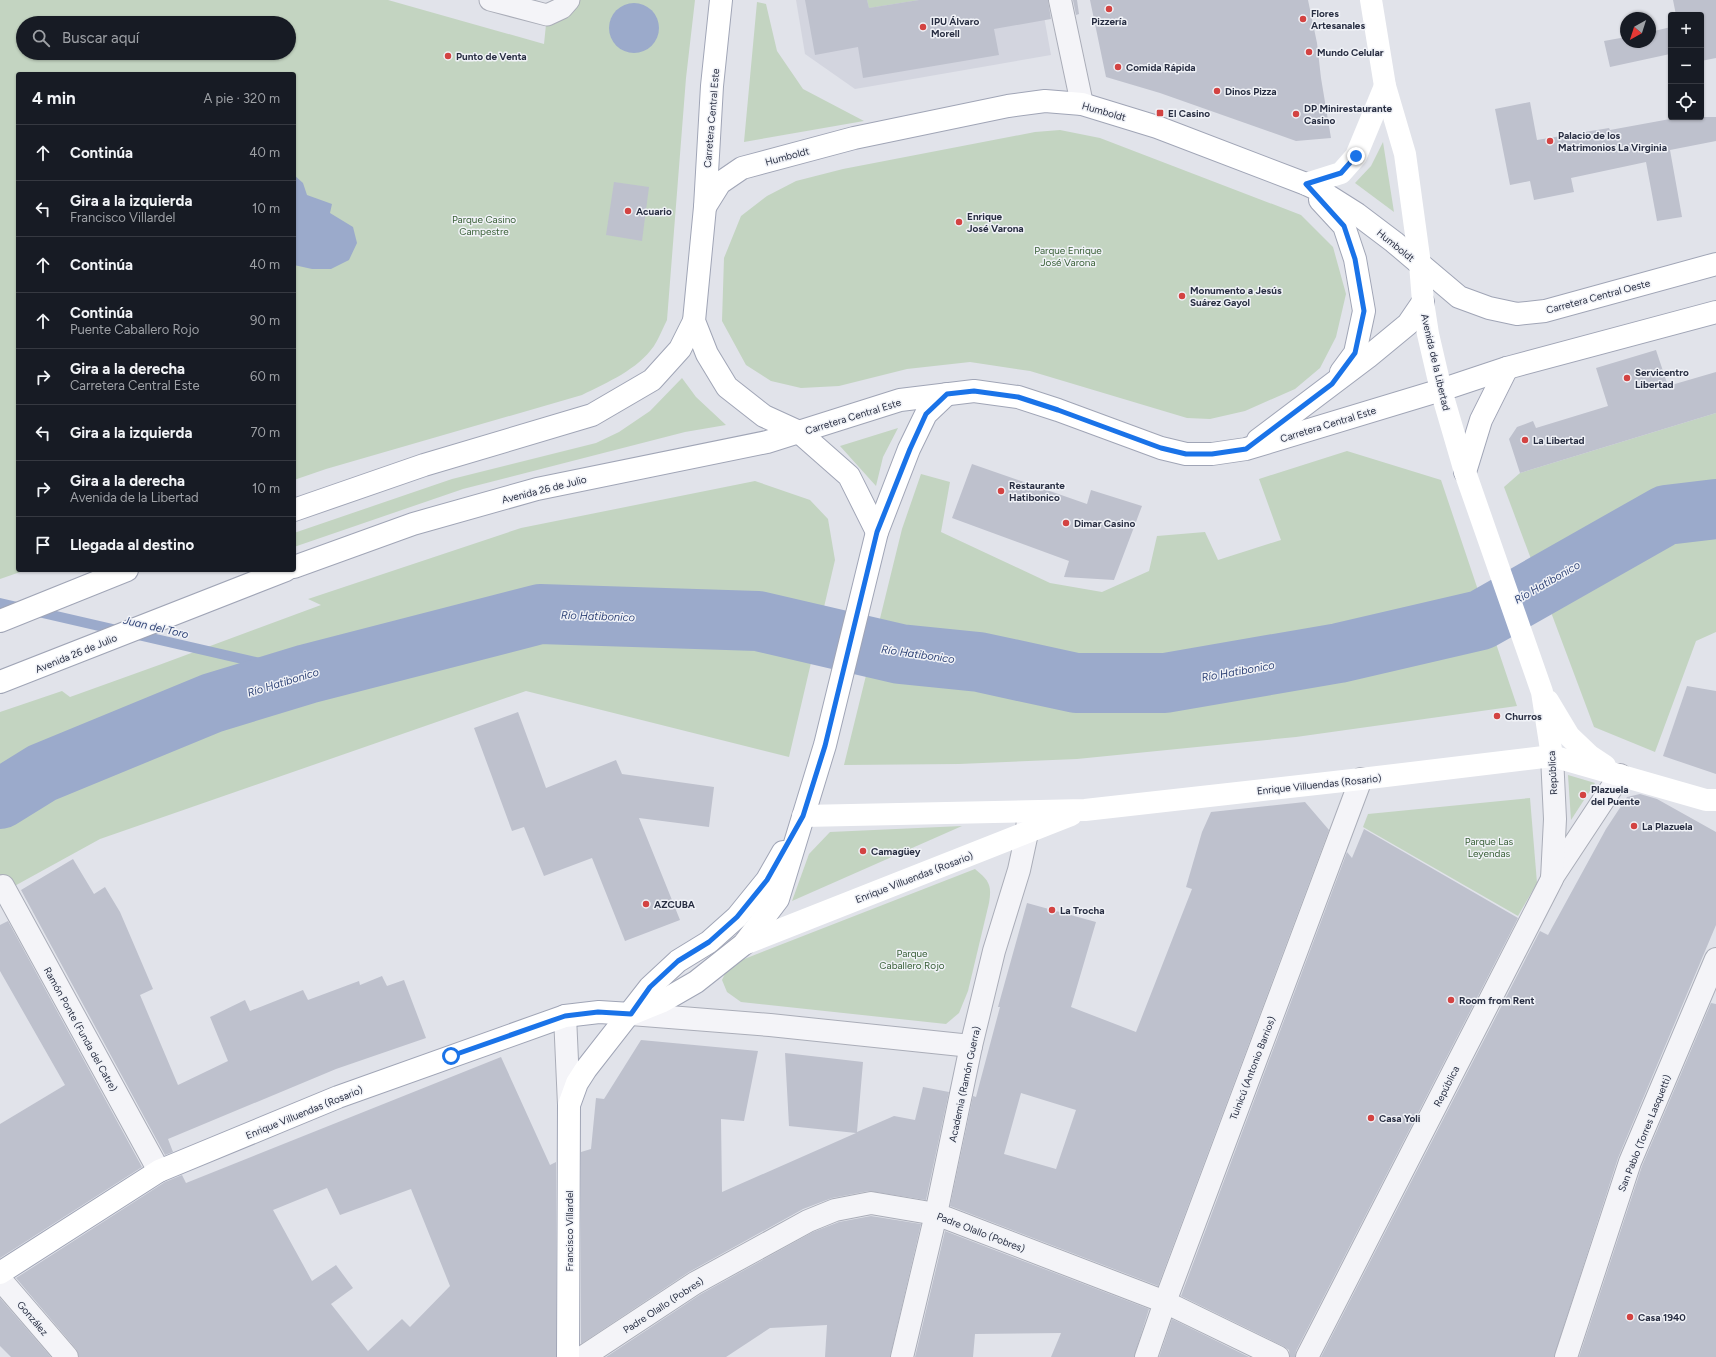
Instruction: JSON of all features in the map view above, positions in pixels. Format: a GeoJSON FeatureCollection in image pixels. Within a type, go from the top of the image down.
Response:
{"type":"FeatureCollection","features":[{"type":"Feature","properties":{"kind":"main road","name":"Carretera Central Este"},"geometry":{"type":"LineString","coordinates":[[721,0],[712,86],[705,207],[694,321],[706,354],[727,387],[764,416],[799,432],[900,400],[974,391],[1018,397],[1161,448],[1186,454],[1212,454],[1246,449],[1441,390]]}},
{"type":"Feature","properties":{"kind":"main road","name":"Avenida de la Libertad"},"geometry":{"type":"LineString","coordinates":[[1371,0],[1385,86],[1405,154],[1420,264],[1423,302],[1428,334],[1441,390],[1465,472],[1542,692]]}},
{"type":"Feature","properties":{"kind":"main road"},"geometry":{"type":"LineString","coordinates":[[1332,384],[1355,353],[1364,311],[1355,259],[1344,226],[1306,184],[1341,173],[1356,156],[1385,86]]}},
{"type":"Feature","properties":{"kind":"main road","name":"Humboldt"},"geometry":{"type":"LineString","coordinates":[[705,207],[720,183],[742,168],[854,138],[1008,106],[1045,101],[1082,104],[1157,127],[1306,184],[1357,214],[1420,264]]}},
{"type":"Feature","properties":{"kind":"main road","name":"Carretera Central Oeste"},"geometry":{"type":"LineString","coordinates":[[1420,264],[1459,297],[1489,308],[1517,314],[1545,311],[1716,264]]}},
{"type":"Feature","properties":{"kind":"main road"},"geometry":{"type":"LineString","coordinates":[[1246,449],[1408,324],[1423,302]]}},
{"type":"Feature","properties":{"kind":"main road"},"geometry":{"type":"LineString","coordinates":[[1441,390],[1507,368],[1716,312]]}},
{"type":"Feature","properties":{"kind":"main road"},"geometry":{"type":"LineString","coordinates":[[296,509],[424,465],[592,414],[652,380],[680,349],[694,321]]}},
{"type":"Feature","properties":{"kind":"main road"},"geometry":{"type":"LineString","coordinates":[[1465,472],[1481,420],[1507,368]]}},
{"type":"Feature","properties":{"kind":"main road"},"geometry":{"type":"LineString","coordinates":[[803,816],[825,746],[877,532],[910,449],[926,414],[947,394]]}},
{"type":"Feature","properties":{"kind":"main road"},"geometry":{"type":"LineString","coordinates":[[799,432],[849,476],[877,532]]}},
{"type":"Feature","properties":{"kind":"main road","name":"Avenida 26 de Julio"},"geometry":{"type":"LineString","coordinates":[[296,566],[413,524],[537,488],[767,442],[799,432]]}},
{"type":"Feature","properties":{"kind":"main road"},"geometry":{"type":"LineString","coordinates":[[0,621],[122,572]]}},
{"type":"Feature","properties":{"kind":"main road","name":"Avenida 26 de Julio"},"geometry":{"type":"LineString","coordinates":[[0,682],[280,572]]}},
{"type":"Feature","properties":{"kind":"main road"},"geometry":{"type":"LineString","coordinates":[[1542,692],[1569,736],[1590,756],[1620,775]]}},
{"type":"Feature","properties":{"kind":"main road","name":"República"},"geometry":{"type":"LineString","coordinates":[[1542,692],[1552,756]]}},
{"type":"Feature","properties":{"kind":"main road"},"geometry":{"type":"LineString","coordinates":[[1552,756],[1713,802]]}},
{"type":"Feature","properties":{"kind":"main road","name":"Enrique Villuendas (Rosario)"},"geometry":{"type":"LineString","coordinates":[[0,1273],[160,1171],[338,1098],[565,1016],[598,1012],[631,1014],[663,1001],[696,982],[744,944],[778,899],[803,816],[1085,810],[1552,756]]}},
{"type":"Feature","properties":{"kind":"main road","name":"Enrique Villuendas (Rosario)"},"geometry":{"type":"LineString","coordinates":[[744,944],[1085,810]]}},
{"type":"Feature","properties":{"kind":"main road","name":"Francisco Villardel"},"geometry":{"type":"LineString","coordinates":[[568,1357],[570,1105],[580,1079],[610,1038],[631,1014],[650,987],[678,961],[709,942],[737,917],[767,880],[803,816]]}},
{"type":"Feature","properties":{"kind":"street"},"geometry":{"type":"LineString","coordinates":[[490,0],[547,15],[562,8],[569,0]]}},
{"type":"Feature","properties":{"kind":"street"},"geometry":{"type":"LineString","coordinates":[[1060,0],[1082,104]]}},
{"type":"Feature","properties":{"kind":"street","name":"República"},"geometry":{"type":"LineString","coordinates":[[1552,756],[1555,818],[1552,879]]}},
{"type":"Feature","properties":{"kind":"street","name":"República"},"geometry":{"type":"LineString","coordinates":[[1307,1357],[1552,879],[1620,775]]}},
{"type":"Feature","properties":{"kind":"street","name":"Tuinicú (Antonio Barrios)"},"geometry":{"type":"LineString","coordinates":[[1146,1357],[1164,1302],[1361,779]]}},
{"type":"Feature","properties":{"kind":"street","name":"Academia (Ramón Guerra)"},"geometry":{"type":"LineString","coordinates":[[902,1357],[936,1214],[971,1046],[994,951],[1018,870],[1027,833],[1029,811]]}},
{"type":"Feature","properties":{"kind":"street","name":"Ramón Ponte (Funda del Catre)"},"geometry":{"type":"LineString","coordinates":[[3,886],[160,1171]]}},
{"type":"Feature","properties":{"kind":"street","name":"San Pablo (Torres Lasquetti)"},"geometry":{"type":"LineString","coordinates":[[1566,1357],[1630,1162],[1709,991],[1716,959]]}},
{"type":"Feature","properties":{"kind":"street","name":"Enrique Villuendas (Rosario)"},"geometry":{"type":"LineString","coordinates":[[631,1014],[770,1025],[971,1046]]}},
{"type":"Feature","properties":{"kind":"street","name":"Francisco Villardel"},"geometry":{"type":"LineString","coordinates":[[565,1016],[570,1105]]}},
{"type":"Feature","properties":{"kind":"street","name":"Padre Olallo (Pobres)"},"geometry":{"type":"LineString","coordinates":[[583,1357],[694,1283],[808,1221],[835,1210],[871,1203],[936,1214],[1164,1302],[1278,1357]]}},
{"type":"Feature","properties":{"kind":"street","name":"González"},"geometry":{"type":"LineString","coordinates":[[0,1279],[67,1357]]}},
{"type":"Feature","properties":{"kind":"shaded area","name":"IPU Álvaro Morell"},"geometry":{"type":"Polygon","coordinates":[[[796,0],[1041,0],[1051,55],[855,89],[805,54],[796,0]]]}},
{"type":"Feature","properties":{"kind":"green space","name":"Parque Casino Campestre"},"geometry":{"type":"Polygon","coordinates":[[[0,0],[388,0],[544,44],[547,15],[569,0],[695,0],[686,78],[667,320],[654,346],[631,369],[582,395],[326,469],[296,479],[296,72],[16,72],[16,572],[20,572],[0,579],[0,0]]]}},
{"type":"Feature","properties":{"kind":"green space"},"geometry":{"type":"Polygon","coordinates":[[[867,0],[919,0],[869,8],[867,0]]]}},
{"type":"Feature","properties":{"kind":"green space"},"geometry":{"type":"Polygon","coordinates":[[[757,2],[766,4],[777,51],[803,89],[864,121],[744,142],[757,2]]]}},
{"type":"Feature","properties":{"kind":"green space","name":"Parque Enrique José Varona"},"geometry":{"type":"Polygon","coordinates":[[[1060,130],[1100,138],[1301,215],[1333,247],[1346,294],[1336,337],[1320,368],[1295,389],[1245,411],[1210,419],[1187,418],[1030,371],[970,362],[907,369],[839,386],[801,388],[771,381],[746,365],[722,321],[724,258],[741,216],[767,196],[796,181],[843,169],[1035,132],[1060,130]]]}},
{"type":"Feature","properties":{"kind":"green space"},"geometry":{"type":"Polygon","coordinates":[[[1383,142],[1394,212],[1355,183],[1371,166],[1383,142]]]}},
{"type":"Feature","properties":{"kind":"green space"},"geometry":{"type":"Polygon","coordinates":[[[682,378],[696,397],[726,425],[685,432],[463,489],[296,546],[296,532],[452,479],[596,443],[619,432],[650,411],[682,378]]]}},
{"type":"Feature","properties":{"kind":"green space"},"geometry":{"type":"Polygon","coordinates":[[[1716,413],[1716,632],[1696,641],[1655,752],[1594,727],[1504,487],[1520,473],[1716,413]]]}},
{"type":"Feature","properties":{"kind":"green space"},"geometry":{"type":"Polygon","coordinates":[[[898,428],[883,457],[876,486],[840,446],[898,428]]]}},
{"type":"Feature","properties":{"kind":"green space"},"geometry":{"type":"Polygon","coordinates":[[[1347,451],[1441,480],[1517,706],[1296,737],[1077,759],[959,764],[844,765],[902,529],[921,474],[950,482],[941,532],[1050,583],[1102,592],[1149,571],[1157,536],[1205,532],[1218,560],[1281,540],[1259,479],[1347,451]]]}},
{"type":"Feature","properties":{"kind":"green space"},"geometry":{"type":"Polygon","coordinates":[[[755,481],[810,500],[828,519],[835,560],[789,757],[526,691],[100,839],[0,894],[0,712],[62,691],[70,697],[321,605],[308,599],[521,528],[755,481]]]}},
{"type":"Feature","properties":{"kind":"green space"},"geometry":{"type":"Polygon","coordinates":[[[1568,775],[1595,783],[1571,820],[1568,775]]]}},
{"type":"Feature","properties":{"kind":"green space","name":"Parque Las Leyendas"},"geometry":{"type":"Polygon","coordinates":[[[1530,798],[1537,883],[1518,916],[1363,827],[1368,814],[1530,798]]]}},
{"type":"Feature","properties":{"kind":"green space"},"geometry":{"type":"Polygon","coordinates":[[[962,826],[792,901],[809,854],[830,832],[962,826]]]}},
{"type":"Feature","properties":{"kind":"green space","name":"Parque Caballero Rojo"},"geometry":{"type":"Polygon","coordinates":[[[975,869],[984,877],[990,887],[989,903],[968,991],[959,1013],[946,1024],[741,1002],[727,992],[722,980],[729,965],[975,869]]]}},
{"type":"Feature","properties":{"kind":"water"},"geometry":{"type":"Polygon","coordinates":[[[634,3],[648,7],[655,14],[659,28],[655,42],[648,49],[634,53],[620,49],[613,42],[609,28],[613,14],[620,7],[634,3]]]}},
{"type":"Feature","properties":{"kind":"water"},"geometry":{"type":"Polygon","coordinates":[[[296,177],[303,183],[307,195],[332,204],[330,213],[353,227],[357,243],[349,260],[331,269],[312,269],[296,265],[296,177]]]}},
{"type":"Feature","properties":{"kind":"building","name":"IPU Álvaro Morell"},"geometry":{"type":"Polygon","coordinates":[[[805,0],[867,0],[869,8],[919,0],[1048,0],[1051,19],[994,29],[999,55],[863,78],[858,47],[815,55],[805,0]]]}},
{"type":"Feature","properties":{"kind":"building"},"geometry":{"type":"Polygon","coordinates":[[[1073,0],[1077,0],[1079,14],[1076,15],[1073,0]]]}},
{"type":"Feature","properties":{"kind":"building"},"geometry":{"type":"Polygon","coordinates":[[[1090,0],[1308,0],[1317,43],[1331,138],[1296,141],[1160,93],[1106,77],[1090,0]]]}},
{"type":"Feature","properties":{"kind":"building"},"geometry":{"type":"Polygon","coordinates":[[[1673,0],[1716,0],[1716,58],[1704,60],[1704,12],[1675,12],[1673,0]]]}},
{"type":"Feature","properties":{"kind":"building"},"geometry":{"type":"Polygon","coordinates":[[[1668,28],[1668,54],[1610,67],[1604,41],[1620,38],[1620,48],[1656,48],[1656,31],[1668,28]]]}},
{"type":"Feature","properties":{"kind":"building"},"geometry":{"type":"Polygon","coordinates":[[[1530,102],[1537,140],[1609,128],[1610,130],[1668,119],[1704,120],[1704,117],[1716,117],[1716,141],[1670,150],[1682,217],[1657,221],[1646,162],[1571,178],[1574,192],[1534,200],[1530,181],[1510,185],[1495,109],[1530,102]]]}},
{"type":"Feature","properties":{"kind":"building","name":"Acuario"},"geometry":{"type":"Polygon","coordinates":[[[614,182],[649,187],[642,241],[606,235],[614,182]]]}},
{"type":"Feature","properties":{"kind":"building"},"geometry":{"type":"Polygon","coordinates":[[[1656,350],[1668,386],[1716,372],[1716,413],[1520,473],[1509,439],[1517,427],[1533,421],[1536,428],[1608,406],[1596,368],[1656,350]]]}},
{"type":"Feature","properties":{"kind":"building"},"geometry":{"type":"Polygon","coordinates":[[[972,464],[1087,504],[1091,490],[1142,506],[1114,580],[1064,577],[1069,561],[952,518],[972,464]]]}},
{"type":"Feature","properties":{"kind":"building"},"geometry":{"type":"Polygon","coordinates":[[[1687,686],[1716,691],[1716,774],[1663,756],[1687,686]]]}},
{"type":"Feature","properties":{"kind":"building"},"geometry":{"type":"Polygon","coordinates":[[[518,712],[546,788],[616,760],[622,774],[714,787],[709,827],[639,818],[680,920],[625,941],[592,858],[544,876],[524,827],[512,831],[474,728],[518,712]]]}},
{"type":"Feature","properties":{"kind":"building"},"geometry":{"type":"Polygon","coordinates":[[[1640,794],[1657,799],[1716,832],[1716,925],[1618,1158],[1554,1357],[1321,1357],[1540,931],[1548,935],[1606,829],[1627,797],[1640,794]]]}},
{"type":"Feature","properties":{"kind":"building"},"geometry":{"type":"Polygon","coordinates":[[[1305,802],[1329,830],[1158,1286],[950,1206],[973,1096],[976,1097],[1000,1007],[998,1007],[1027,903],[1096,922],[1071,1007],[1136,1032],[1192,889],[1186,887],[1202,832],[1211,812],[1305,802]],[[1021,1093],[1004,1154],[1056,1169],[1076,1110],[1021,1093]]]}},
{"type":"Feature","properties":{"kind":"building"},"geometry":{"type":"Polygon","coordinates":[[[1364,829],[1518,918],[1296,1351],[1295,1357],[1290,1357],[1289,1350],[1283,1346],[1181,1296],[1347,852],[1352,858],[1364,829]]]}},
{"type":"Feature","properties":{"kind":"building"},"geometry":{"type":"Polygon","coordinates":[[[73,859],[94,894],[105,887],[120,912],[153,989],[140,995],[178,1085],[228,1061],[210,1017],[245,1000],[250,1011],[303,990],[308,1000],[359,981],[360,985],[382,976],[387,986],[404,980],[426,1038],[336,1069],[168,1139],[173,1152],[165,1155],[21,890],[73,859]]]}},
{"type":"Feature","properties":{"kind":"building"},"geometry":{"type":"Polygon","coordinates":[[[8,921],[142,1167],[0,1258],[0,1124],[65,1085],[0,971],[0,925],[8,921]]]}},
{"type":"Feature","properties":{"kind":"building"},"geometry":{"type":"Polygon","coordinates":[[[1711,1003],[1716,1004],[1716,1357],[1579,1357],[1642,1166],[1711,1003]]]}},
{"type":"Feature","properties":{"kind":"building"},"geometry":{"type":"Polygon","coordinates":[[[641,1040],[758,1051],[744,1121],[721,1119],[722,1192],[856,1133],[789,1126],[785,1053],[863,1062],[857,1132],[894,1116],[915,1120],[923,1087],[949,1092],[926,1200],[869,1191],[832,1198],[803,1209],[689,1272],[581,1344],[581,1152],[591,1149],[596,1098],[604,1099],[641,1040]]]}},
{"type":"Feature","properties":{"kind":"building"},"geometry":{"type":"Polygon","coordinates":[[[501,1057],[550,1165],[556,1162],[556,1357],[79,1357],[76,1349],[16,1278],[165,1182],[182,1175],[186,1183],[501,1057]],[[327,1188],[273,1210],[312,1281],[336,1265],[353,1288],[331,1304],[368,1351],[402,1319],[410,1327],[450,1286],[411,1189],[340,1215],[327,1188]]]}},
{"type":"Feature","properties":{"kind":"building"},"geometry":{"type":"Polygon","coordinates":[[[871,1216],[921,1224],[890,1357],[825,1357],[827,1325],[770,1328],[726,1357],[606,1357],[701,1294],[813,1232],[839,1222],[871,1216]]]}},
{"type":"Feature","properties":{"kind":"building"},"geometry":{"type":"Polygon","coordinates":[[[945,1231],[1149,1309],[1134,1357],[1051,1357],[1061,1333],[975,1334],[973,1357],[915,1357],[945,1231]]]}},
{"type":"Feature","properties":{"kind":"building"},"geometry":{"type":"Polygon","coordinates":[[[0,1298],[51,1357],[11,1357],[0,1346],[0,1298]]]}},
{"type":"Feature","properties":{"kind":"building"},"geometry":{"type":"Polygon","coordinates":[[[1172,1319],[1249,1357],[1159,1357],[1172,1319]]]}},
{"type":"Feature","properties":{"kind":"waterway","name":"Río Hatibonico"},"geometry":{"type":"LineString","coordinates":[[0,799],[42,773],[212,703],[307,674],[540,614],[758,621],[900,654],[979,662],[1076,683],[1165,683],[1339,653],[1481,620],[1666,515],[1716,509]]}},
{"type":"Feature","properties":{"kind":"waterway","name":"Juan del Toro"},"geometry":{"type":"LineString","coordinates":[[0,603],[307,674]]}},
{"type":"Feature","properties":{"kind":"place","name":"Pizzería"},"geometry":{"type":"Point","coordinates":[1109,9]}},
{"type":"Feature","properties":{"kind":"place","name":"Flores Artesanales"},"geometry":{"type":"Point","coordinates":[1303,19]}},
{"type":"Feature","properties":{"kind":"place","name":"IPU Álvaro Morell"},"geometry":{"type":"Point","coordinates":[923,27]}},
{"type":"Feature","properties":{"kind":"place","name":"Mundo Celular"},"geometry":{"type":"Point","coordinates":[1309,52]}},
{"type":"Feature","properties":{"kind":"place","name":"Punto de Venta"},"geometry":{"type":"Point","coordinates":[448,56]}},
{"type":"Feature","properties":{"kind":"place","name":"Comida Rápida"},"geometry":{"type":"Point","coordinates":[1118,67]}},
{"type":"Feature","properties":{"kind":"place","name":"Dinos Pizza"},"geometry":{"type":"Point","coordinates":[1217,91]}},
{"type":"Feature","properties":{"kind":"place","name":"El Casino"},"geometry":{"type":"Point","coordinates":[1160,113]}},
{"type":"Feature","properties":{"kind":"place","name":"DP Minirestaurante Casino"},"geometry":{"type":"Point","coordinates":[1296,114]}},
{"type":"Feature","properties":{"kind":"place","name":"Palacio de los Matrimonios La Virginia"},"geometry":{"type":"Point","coordinates":[1550,141]}},
{"type":"Feature","properties":{"kind":"place","name":"Acuario"},"geometry":{"type":"Point","coordinates":[628,211]}},
{"type":"Feature","properties":{"kind":"place","name":"Enrique José Varona"},"geometry":{"type":"Point","coordinates":[959,222]}},
{"type":"Feature","properties":{"kind":"place","name":"Monumento a Jesús Suárez Gayol"},"geometry":{"type":"Point","coordinates":[1182,296]}},
{"type":"Feature","properties":{"kind":"place","name":"Servicentro Libertad"},"geometry":{"type":"Point","coordinates":[1627,378]}},
{"type":"Feature","properties":{"kind":"place","name":"La Libertad"},"geometry":{"type":"Point","coordinates":[1525,440]}},
{"type":"Feature","properties":{"kind":"place","name":"Restaurante Hatibonico"},"geometry":{"type":"Point","coordinates":[1001,491]}},
{"type":"Feature","properties":{"kind":"place","name":"Dimar Casino"},"geometry":{"type":"Point","coordinates":[1066,523]}},
{"type":"Feature","properties":{"kind":"place","name":"Churros"},"geometry":{"type":"Point","coordinates":[1497,716]}},
{"type":"Feature","properties":{"kind":"place","name":"Plazuela del Puente"},"geometry":{"type":"Point","coordinates":[1583,795]}},
{"type":"Feature","properties":{"kind":"place","name":"La Plazuela"},"geometry":{"type":"Point","coordinates":[1634,826]}},
{"type":"Feature","properties":{"kind":"place","name":"Camagüey"},"geometry":{"type":"Point","coordinates":[863,851]}},
{"type":"Feature","properties":{"kind":"place","name":"AZCUBA"},"geometry":{"type":"Point","coordinates":[646,904]}},
{"type":"Feature","properties":{"kind":"place","name":"La Trocha"},"geometry":{"type":"Point","coordinates":[1052,910]}},
{"type":"Feature","properties":{"kind":"place","name":"Room from Rent"},"geometry":{"type":"Point","coordinates":[1451,1000]}},
{"type":"Feature","properties":{"kind":"place","name":"Casa Yoli"},"geometry":{"type":"Point","coordinates":[1371,1118]}},
{"type":"Feature","properties":{"kind":"place","name":"Casa 1940"},"geometry":{"type":"Point","coordinates":[1630,1317]}},
{"type":"Feature","properties":{"kind":"route"},"geometry":{"type":"LineString","coordinates":[[451,1056],[565,1016],[598,1012],[631,1014],[650,987],[678,961],[709,942],[737,917],[767,880],[803,816],[825,746],[877,532],[910,449],[926,414],[947,394],[974,391],[1018,397],[1161,448],[1186,454],[1212,454],[1246,449],[1332,384],[1355,353],[1364,311],[1355,259],[1344,226],[1306,184],[1341,173],[1356,156]]}}]}
